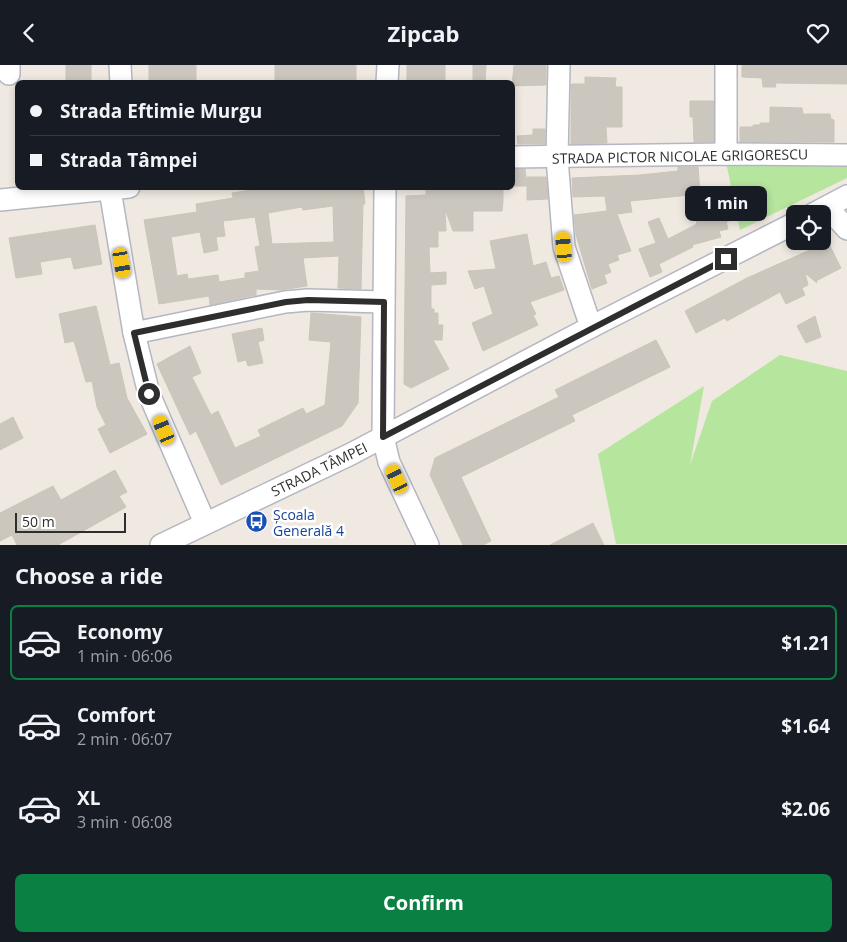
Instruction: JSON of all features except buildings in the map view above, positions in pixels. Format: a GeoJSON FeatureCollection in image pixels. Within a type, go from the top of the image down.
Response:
{"type":"FeatureCollection","features":[{"type":"Feature","properties":{"kind":"street"},"geometry":{"type":"LineString","coordinates":[[120,65],[120,80]]}},
{"type":"Feature","properties":{"kind":"street"},"geometry":{"type":"LineString","coordinates":[[387,80],[388,65]]}},
{"type":"Feature","properties":{"kind":"street"},"geometry":{"type":"LineString","coordinates":[[559,65],[557,158],[564,247],[591,327]]}},
{"type":"Feature","properties":{"kind":"street"},"geometry":{"type":"LineString","coordinates":[[726,65],[726,154]]}},
{"type":"Feature","properties":{"kind":"street","name":"STRADA PICTOR NICOLAE GRIGORESCU"},"geometry":{"type":"LineString","coordinates":[[515,157],[557,158],[726,154],[847,155]]}},
{"type":"Feature","properties":{"kind":"street"},"geometry":{"type":"LineString","coordinates":[[0,200],[109,190]]}},
{"type":"Feature","properties":{"kind":"street"},"geometry":{"type":"LineString","coordinates":[[120,190],[134,333],[149,394],[205,523]]}},
{"type":"Feature","properties":{"kind":"street"},"geometry":{"type":"LineString","coordinates":[[385,190],[383,437],[389,462],[428,545]]}},
{"type":"Feature","properties":{"kind":"street"},"geometry":{"type":"LineString","coordinates":[[830,205],[847,196]]}},
{"type":"Feature","properties":{"kind":"street"},"geometry":{"type":"LineString","coordinates":[[831,218],[847,229]]}},
{"type":"Feature","properties":{"kind":"street","name":"STRADA TÂMPEI"},"geometry":{"type":"LineString","coordinates":[[161,545],[351,454],[591,327],[786,228]]}},
{"type":"Feature","properties":{"kind":"street"},"geometry":{"type":"LineString","coordinates":[[134,333],[286,302],[308,300],[384,302]]}},
{"type":"Feature","properties":{"kind":"green space"},"geometry":{"type":"Polygon","coordinates":[[[847,161],[847,178],[791,205],[786,205],[786,208],[740,230],[726,162],[847,161]]]}},
{"type":"Feature","properties":{"kind":"green space"},"geometry":{"type":"Polygon","coordinates":[[[780,355],[847,371],[847,544],[616,544],[598,454],[704,386],[690,465],[712,401],[780,355]]]}},
{"type":"Feature","properties":{"kind":"place","name":"Școala Generală 4"},"geometry":{"type":"Point","coordinates":[257,522]}},
{"type":"Feature","properties":{"kind":"route"},"geometry":{"type":"LineString","coordinates":[[149,394],[134,333],[228,312],[286,302],[308,300],[384,302],[383,437],[591,327],[726,259]]}}]}
